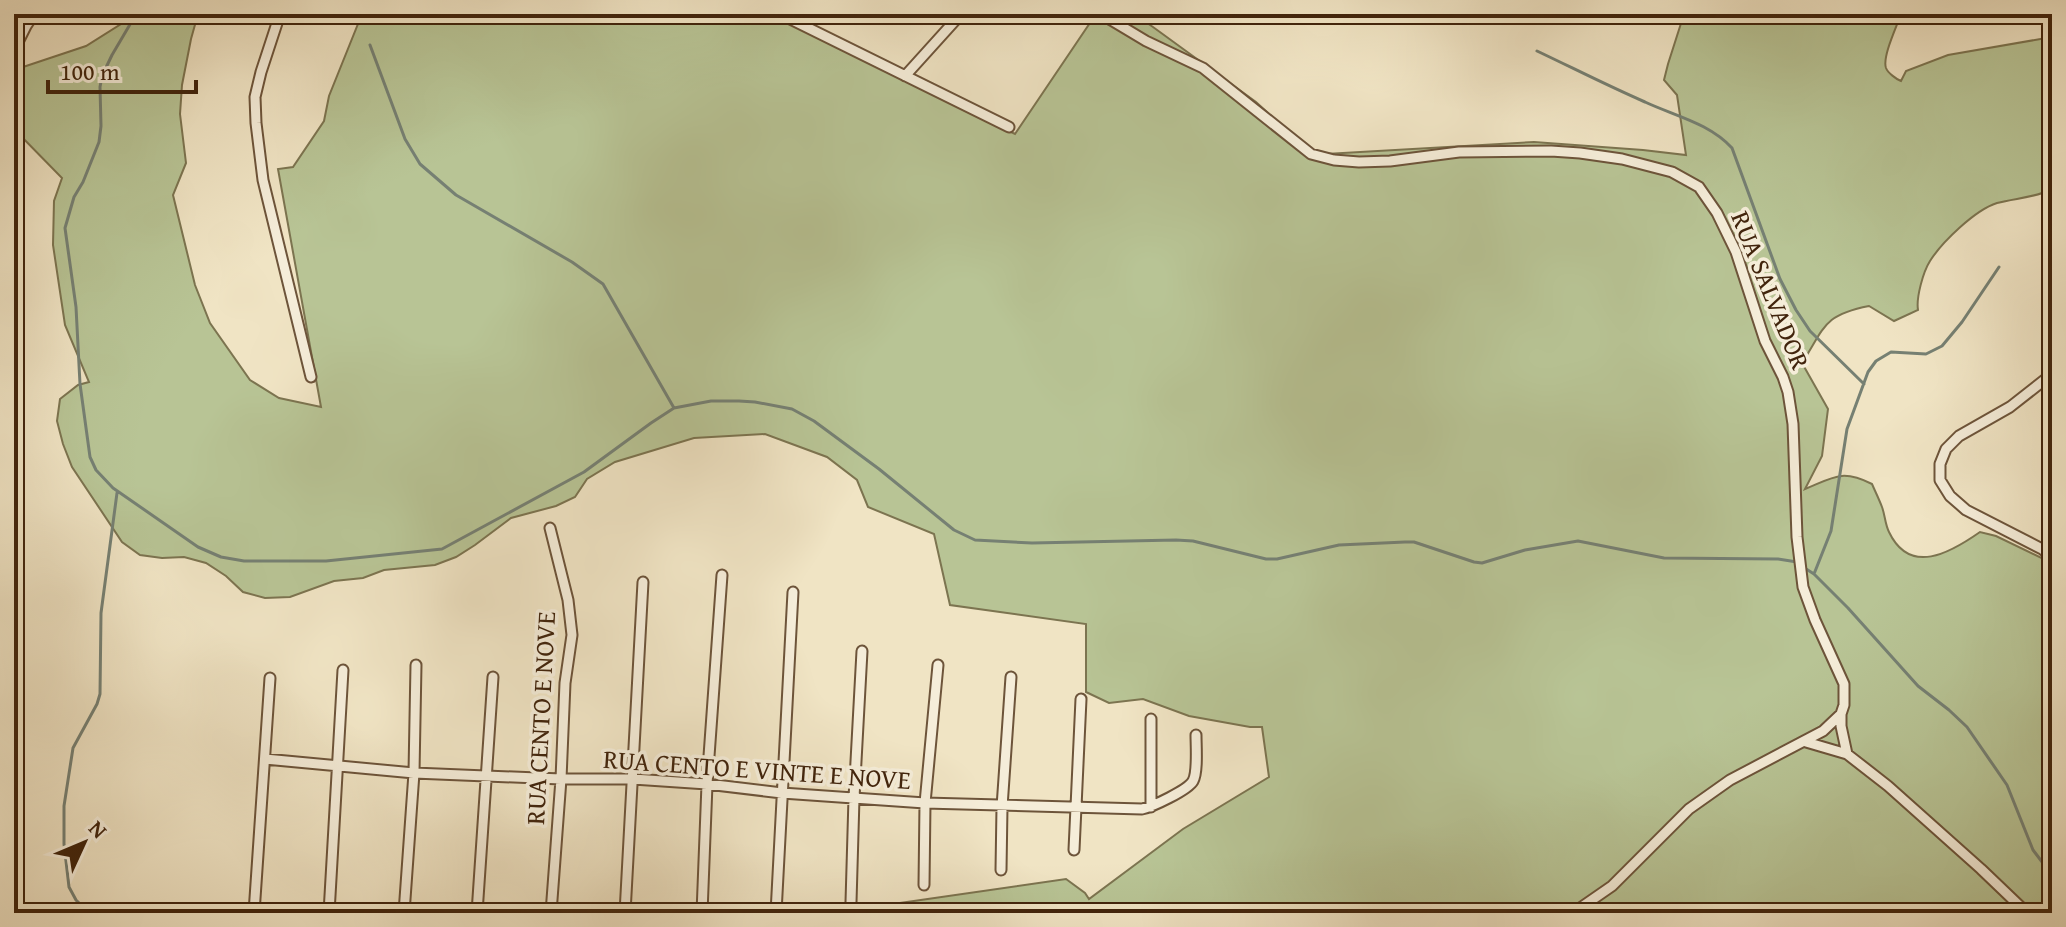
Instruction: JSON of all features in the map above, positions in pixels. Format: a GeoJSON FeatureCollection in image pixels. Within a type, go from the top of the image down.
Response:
{"type":"FeatureCollection","features":[{"type":"Feature","properties":{"kind":"street"},"geometry":{"type":"LineString","coordinates":[[14,50],[34,14]]}},
{"type":"Feature","properties":{"kind":"street"},"geometry":{"type":"LineString","coordinates":[[280,14],[255,97],[256,123],[263,180],[311,377]]}},
{"type":"Feature","properties":{"kind":"street"},"geometry":{"type":"LineString","coordinates":[[780,14],[1009,127]]}},
{"type":"Feature","properties":{"kind":"street"},"geometry":{"type":"LineString","coordinates":[[905,76],[961,14]]}},
{"type":"Feature","properties":{"kind":"street"},"geometry":{"type":"LineString","coordinates":[[1063,14],[1113,17]]}},
{"type":"Feature","properties":{"kind":"street","name":"RUA SALVADOR"},"geometry":{"type":"LineString","coordinates":[[1113,17],[1146,41],[1203,68],[1311,154],[1359,162],[1459,152],[1580,153],[1622,159],[1672,172],[1699,187],[1730,239],[1765,341],[1788,392],[1793,424],[1797,537],[1803,587],[1844,684],[1846,694],[1841,726],[1847,754]]}},
{"type":"Feature","properties":{"kind":"street"},"geometry":{"type":"LineString","coordinates":[[2052,374],[2010,407],[1959,436],[1946,449],[1940,464],[1940,480],[1950,496],[1966,510],[2052,557]]}},
{"type":"Feature","properties":{"kind":"street","name":"RUA CENTO E NOVE"},"geometry":{"type":"LineString","coordinates":[[550,528],[568,600],[572,635],[565,683],[551,913]]}},
{"type":"Feature","properties":{"kind":"street"},"geometry":{"type":"LineString","coordinates":[[702,913],[707,784],[722,575]]}},
{"type":"Feature","properties":{"kind":"street"},"geometry":{"type":"LineString","coordinates":[[625,913],[643,582]]}},
{"type":"Feature","properties":{"kind":"street"},"geometry":{"type":"LineString","coordinates":[[776,913],[793,592]]}},
{"type":"Feature","properties":{"kind":"street"},"geometry":{"type":"LineString","coordinates":[[851,902],[862,651]]}},
{"type":"Feature","properties":{"kind":"street"},"geometry":{"type":"LineString","coordinates":[[404,913],[414,773],[416,665]]}},
{"type":"Feature","properties":{"kind":"street"},"geometry":{"type":"LineString","coordinates":[[924,885],[925,803],[938,665]]}},
{"type":"Feature","properties":{"kind":"street"},"geometry":{"type":"LineString","coordinates":[[329,913],[343,670]]}},
{"type":"Feature","properties":{"kind":"street"},"geometry":{"type":"LineString","coordinates":[[477,913],[493,677]]}},
{"type":"Feature","properties":{"kind":"street"},"geometry":{"type":"LineString","coordinates":[[1001,870],[1011,677]]}},
{"type":"Feature","properties":{"kind":"street"},"geometry":{"type":"LineString","coordinates":[[254,913],[270,678]]}},
{"type":"Feature","properties":{"kind":"street"},"geometry":{"type":"LineString","coordinates":[[1074,850],[1081,699]]}},
{"type":"Feature","properties":{"kind":"street"},"geometry":{"type":"LineString","coordinates":[[1573,913],[1612,886],[1689,809],[1739,775],[1806,742],[1841,714]]}},
{"type":"Feature","properties":{"kind":"street"},"geometry":{"type":"LineString","coordinates":[[1151,719],[1151,807]]}},
{"type":"Feature","properties":{"kind":"street","name":"RUA CENTO E VINTE E NOVE"},"geometry":{"type":"LineString","coordinates":[[265,759],[414,773],[633,779],[925,803],[1142,809],[1192,783],[1195,776],[1196,735]]}},
{"type":"Feature","properties":{"kind":"street"},"geometry":{"type":"LineString","coordinates":[[1806,742],[1847,754],[1888,786],[2027,913]]}},
{"type":"Feature","properties":{"kind":"green space"},"geometry":{"type":"Polygon","coordinates":[[[137,14],[198,14],[182,85],[180,114],[186,163],[173,195],[195,285],[210,323],[250,380],[279,398],[321,407],[278,169],[293,167],[324,121],[329,96],[362,14],[776,14],[1015,134],[1096,14],[1134,14],[1256,102],[1292,135],[1308,155],[1534,142],[1686,155],[1677,95],[1664,80],[1684,14],[1901,14],[1885,63],[1888,72],[1901,81],[1906,71],[1948,55],[2052,37],[2052,189],[1997,203],[1979,212],[1935,253],[1923,278],[1918,310],[1894,321],[1869,306],[1842,314],[1827,324],[1802,363],[1828,409],[1822,456],[1805,489],[1838,476],[1862,479],[1872,484],[1889,532],[1908,554],[1919,557],[1944,553],[1980,532],[1996,536],[2052,563],[2052,913],[781,913],[781,907],[879,906],[1066,879],[1089,899],[1183,829],[1269,777],[1262,727],[1189,716],[1143,699],[1109,703],[1086,692],[1086,624],[950,605],[934,534],[868,507],[857,480],[827,457],[765,434],[694,438],[615,462],[587,479],[575,497],[556,506],[511,518],[456,557],[435,565],[384,570],[363,578],[334,581],[290,597],[265,598],[243,592],[206,563],[184,557],[140,555],[122,542],[72,467],[63,444],[57,421],[60,399],[78,385],[89,382],[65,325],[53,245],[54,201],[62,178],[14,129],[14,70],[86,46],[137,14]]]}},
{"type":"Feature","properties":{"kind":"waterway"},"geometry":{"type":"LineString","coordinates":[[140,14],[132,21],[102,76],[99,142],[74,197],[65,228],[90,457],[96,470],[113,488],[198,547],[221,557],[244,561],[326,561],[442,549],[584,472],[674,408],[711,401],[739,401],[792,409],[814,421],[954,530],[975,540],[1032,543],[1193,541],[1266,559],[1339,545],[1414,542],[1482,563],[1525,550],[1578,541],[1664,558],[1778,559],[1797,562]]}},
{"type":"Feature","properties":{"kind":"waterway"},"geometry":{"type":"LineString","coordinates":[[370,45],[405,139],[420,164],[456,195],[572,262],[603,284],[674,408]]}},
{"type":"Feature","properties":{"kind":"waterway"},"geometry":{"type":"LineString","coordinates":[[1537,51],[1702,126],[1732,148],[1780,279],[1796,310],[1810,331],[1864,384]]}},
{"type":"Feature","properties":{"kind":"waterway"},"geometry":{"type":"LineString","coordinates":[[1814,574],[1831,531],[1847,429],[1868,372],[1876,361],[1891,352],[1926,354],[1942,346],[1999,267]]}},
{"type":"Feature","properties":{"kind":"waterway"},"geometry":{"type":"LineString","coordinates":[[89,913],[69,887],[64,806],[73,748],[100,694],[101,613],[117,493]]}},
{"type":"Feature","properties":{"kind":"waterway"},"geometry":{"type":"LineString","coordinates":[[1803,567],[1848,608],[1918,686],[1967,727],[2007,785],[2033,850],[2052,875]]}}]}
